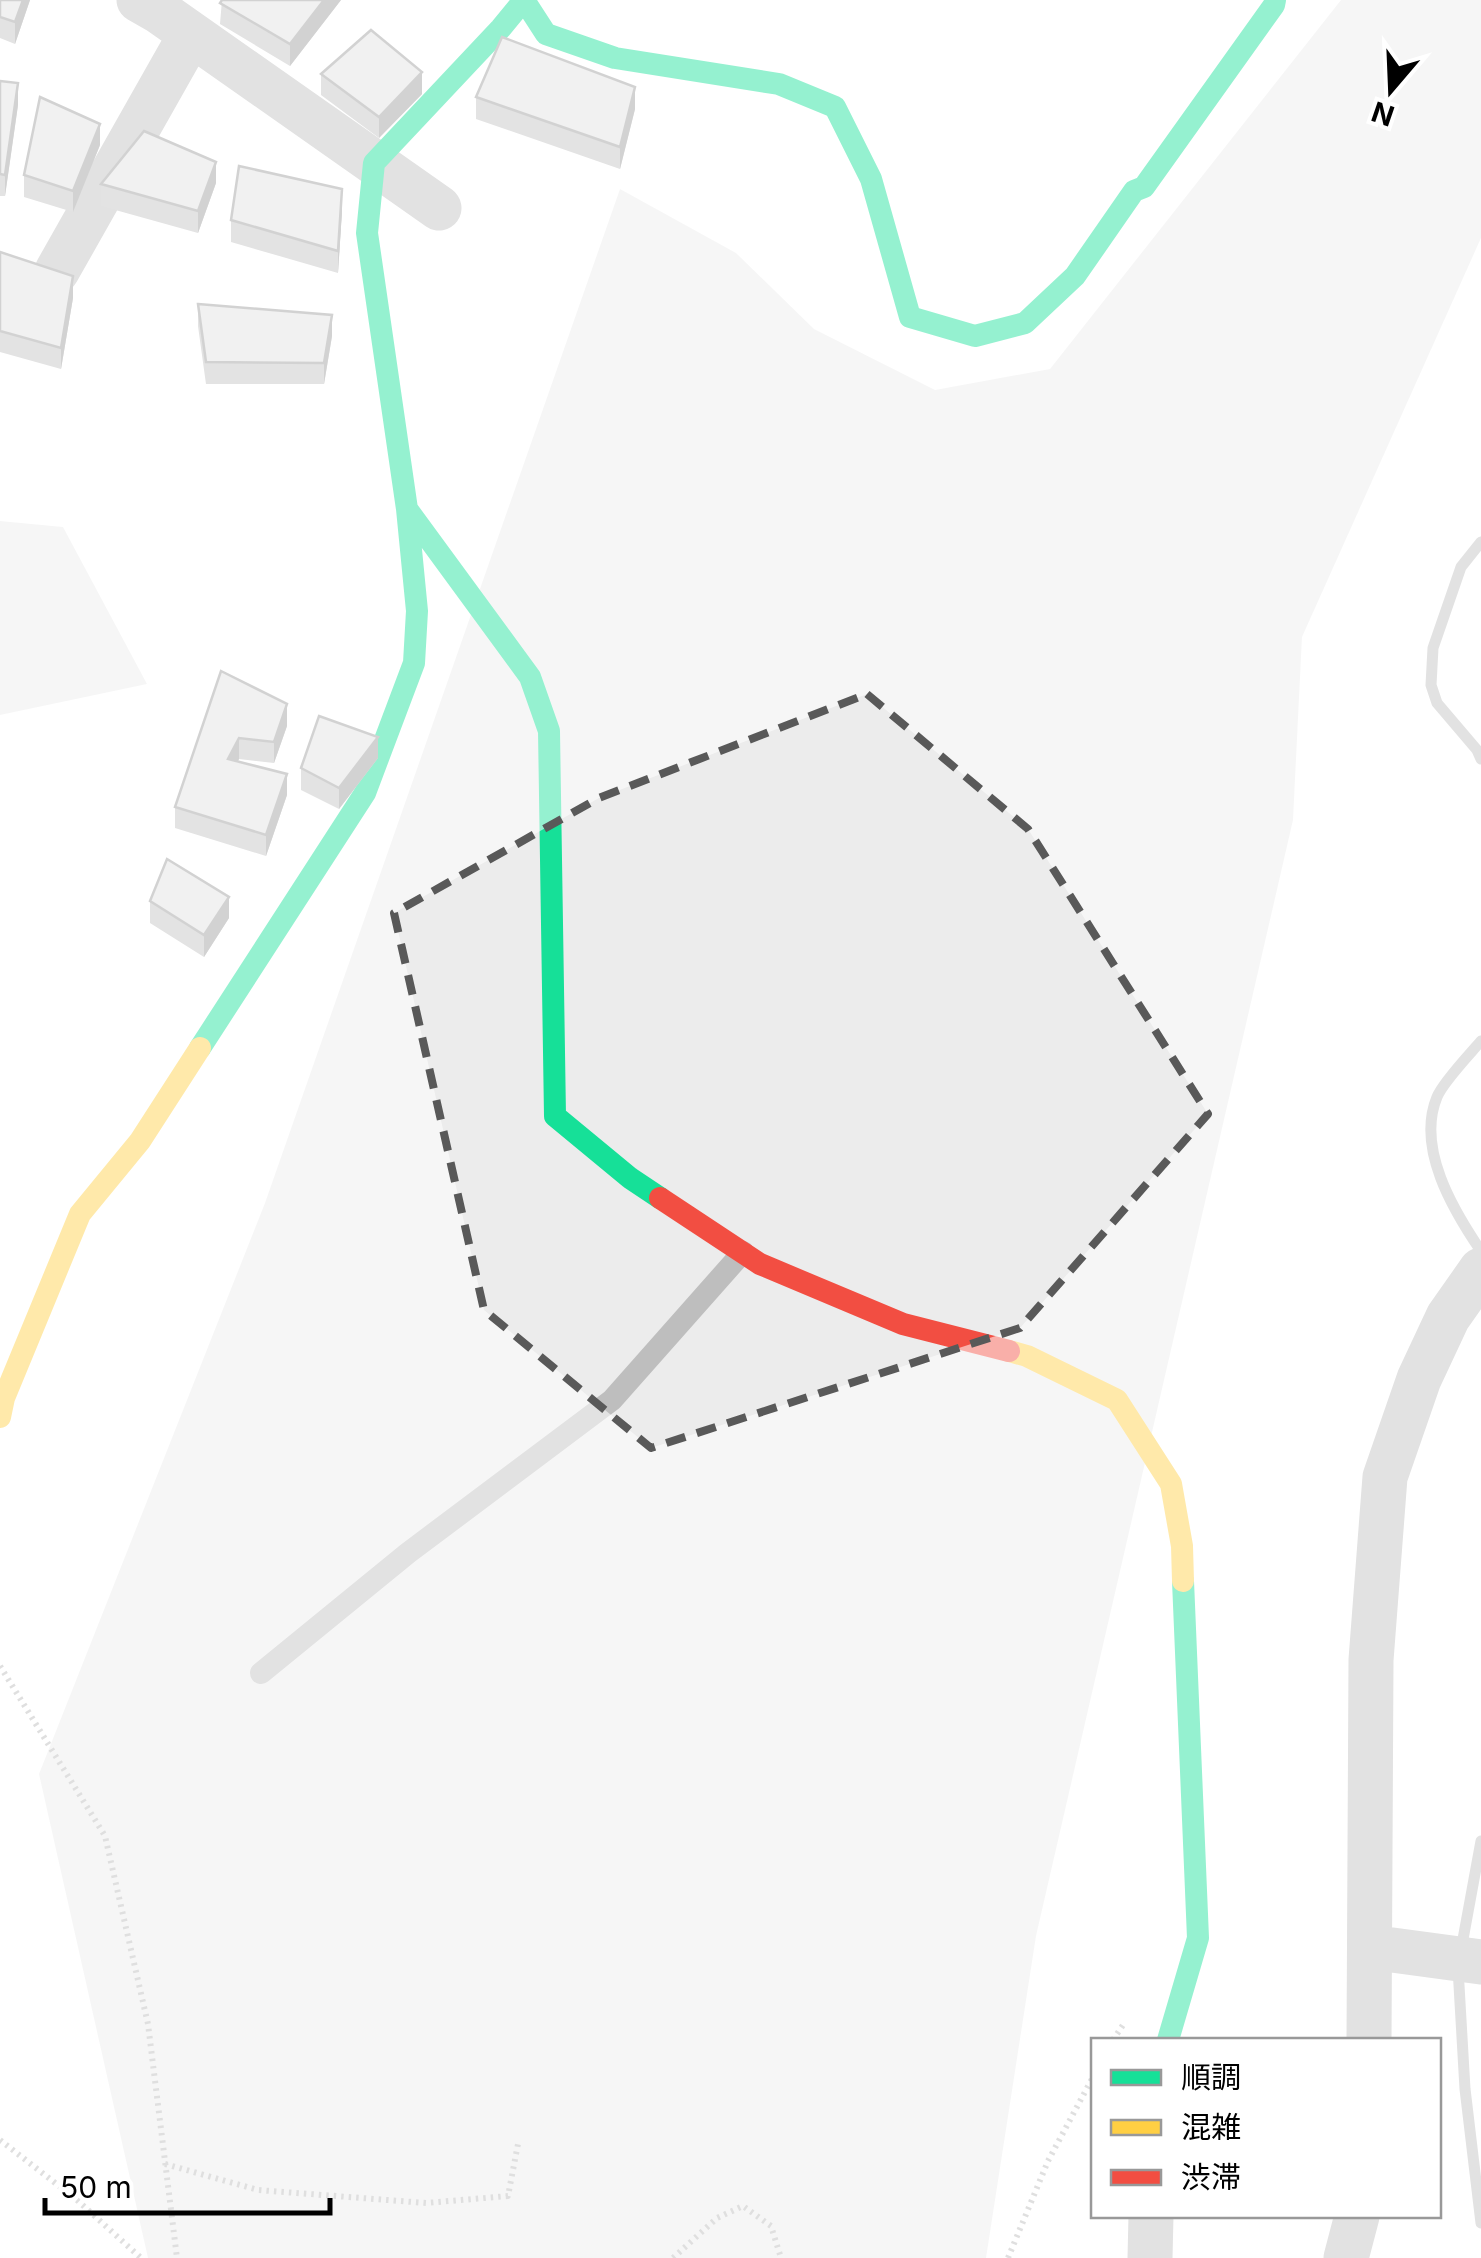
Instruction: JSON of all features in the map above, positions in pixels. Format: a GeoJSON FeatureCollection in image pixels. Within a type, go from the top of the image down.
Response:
{"type":"FeatureCollection","features":[{"type":"Feature","properties":{"kind":"street"},"geometry":{"type":"LineString","coordinates":[[139,0],[438,208]]}},
{"type":"Feature","properties":{"kind":"street"},"geometry":{"type":"LineString","coordinates":[[0,1417],[4,1398],[80,1214],[140,1141],[365,794],[414,663],[417,611],[407,510],[367,234],[374,163],[524,0],[546,34],[615,58],[780,84],[836,107],[871,179],[910,317],[975,336],[1025,324],[1075,276],[1134,191],[1144,187],[1275,0]]}},
{"type":"Feature","properties":{"kind":"street"},"geometry":{"type":"LineString","coordinates":[[58,271],[191,34]]}},
{"type":"Feature","properties":{"kind":"street"},"geometry":{"type":"LineString","coordinates":[[407,510],[530,677],[549,732],[556,1116],[630,1178],[760,1264],[903,1324],[1027,1356],[1116,1400],[1171,1484],[1182,1546],[1198,1938],[1169,2038]]}},
{"type":"Feature","properties":{"kind":"street"},"geometry":{"type":"LineString","coordinates":[[1369,2038],[1371,1660],[1386,1476],[1426,1364],[1448,1317],[1481,1270]]}},
{"type":"Feature","properties":{"kind":"street"},"geometry":{"type":"LineString","coordinates":[[1370,1947],[1481,1962]]}},
{"type":"Feature","properties":{"kind":"street"},"geometry":{"type":"LineString","coordinates":[[1150,2258],[1151,2218]]}},
{"type":"Feature","properties":{"kind":"street"},"geometry":{"type":"LineString","coordinates":[[1346,2258],[1356,2218]]}},
{"type":"Feature","properties":{"kind":"lane"},"geometry":{"type":"LineString","coordinates":[[261,1674],[408,1553],[612,1400],[742,1252]]}},
{"type":"Feature","properties":{"kind":"path"},"geometry":{"type":"LineString","coordinates":[[0,1666],[105,1836],[148,2024],[177,2258]]}},
{"type":"Feature","properties":{"kind":"path"},"geometry":{"type":"LineString","coordinates":[[1008,2258],[1048,2161],[1091,2081]]}},
{"type":"Feature","properties":{"kind":"path"},"geometry":{"type":"LineString","coordinates":[[0,2140],[77,2200],[141,2258]]}},
{"type":"Feature","properties":{"kind":"path"},"geometry":{"type":"LineString","coordinates":[[165,2164],[258,2190],[426,2203],[508,2196],[518,2144]]}},
{"type":"Feature","properties":{"kind":"path"},"geometry":{"type":"LineString","coordinates":[[673,2258],[717,2218],[743,2206],[771,2226],[781,2258]]}},
{"type":"Feature","properties":{"kind":"highlighted area"},"geometry":{"type":"Polygon","coordinates":[[[867,694],[1028,829],[1208,1114],[1020,1328],[651,1448],[484,1310],[394,913],[599,798],[867,694]]]}},
{"type":"Feature","properties":{"kind":"shaded area"},"geometry":{"type":"Polygon","coordinates":[[[1341,0],[1481,0],[1481,238],[1302,637],[1293,820],[1036,1936],[986,2258],[148,2258],[39,1774],[265,1203],[620,189],[736,253],[814,329],[935,390],[1050,369],[1341,0]]]}},
{"type":"Feature","properties":{"kind":"shaded area"},"geometry":{"type":"Polygon","coordinates":[[[0,521],[63,527],[147,684],[0,715],[0,521]]]}},
{"type":"Feature","properties":{"kind":"building"},"geometry":{"type":"Polygon","coordinates":[[[0,0],[23,0],[15,22],[0,17],[0,0]]]}},
{"type":"Feature","properties":{"kind":"building"},"geometry":{"type":"Polygon","coordinates":[[[324,0],[290,44],[220,3],[324,0]]]}},
{"type":"Feature","properties":{"kind":"building"},"geometry":{"type":"Polygon","coordinates":[[[371,30],[422,72],[379,117],[321,74],[371,30]]]}},
{"type":"Feature","properties":{"kind":"building"},"geometry":{"type":"Polygon","coordinates":[[[502,37],[635,87],[620,147],[476,97],[502,37]]]}},
{"type":"Feature","properties":{"kind":"building"},"geometry":{"type":"Polygon","coordinates":[[[0,81],[18,83],[5,175],[0,174],[0,81]]]}},
{"type":"Feature","properties":{"kind":"building"},"geometry":{"type":"Polygon","coordinates":[[[40,97],[100,124],[73,191],[24,175],[40,97]]]}},
{"type":"Feature","properties":{"kind":"building"},"geometry":{"type":"Polygon","coordinates":[[[144,131],[216,162],[198,211],[101,184],[144,131]]]}},
{"type":"Feature","properties":{"kind":"building"},"geometry":{"type":"Polygon","coordinates":[[[239,166],[342,189],[338,251],[231,220],[239,166]]]}},
{"type":"Feature","properties":{"kind":"building"},"geometry":{"type":"Polygon","coordinates":[[[0,252],[73,276],[61,348],[0,331],[0,252]]]}},
{"type":"Feature","properties":{"kind":"building"},"geometry":{"type":"Polygon","coordinates":[[[198,304],[332,315],[324,363],[206,362],[198,304]]]}},
{"type":"Feature","properties":{"kind":"building"},"geometry":{"type":"Polygon","coordinates":[[[221,671],[287,704],[274,742],[239,738],[228,759],[287,774],[266,835],[175,807],[221,671]]]}},
{"type":"Feature","properties":{"kind":"building"},"geometry":{"type":"Polygon","coordinates":[[[319,716],[378,737],[339,788],[301,768],[319,716]]]}},
{"type":"Feature","properties":{"kind":"building"},"geometry":{"type":"Polygon","coordinates":[[[167,859],[229,897],[204,935],[150,901],[167,859]]]}},
{"type":"Feature","properties":{"kind":"waterway"},"geometry":{"type":"LineString","coordinates":[[1481,542],[1461,567],[1433,648],[1431,685],[1437,703],[1481,759]]}},
{"type":"Feature","properties":{"kind":"waterway"},"geometry":{"type":"LineString","coordinates":[[1481,1041],[1440,1091],[1431,1137],[1449,1198],[1481,1251]]}},
{"type":"Feature","properties":{"kind":"waterway"},"geometry":{"type":"LineString","coordinates":[[1461,1950],[1481,1841]]}},
{"type":"Feature","properties":{"kind":"waterway"},"geometry":{"type":"LineString","coordinates":[[1458,1968],[1465,2089],[1481,2223]]}},
{"type":"Feature","properties":{"kind":"traffic: fast"},"geometry":{"type":"LineString","coordinates":[[524,0],[546,34],[615,58],[779,84],[835,107],[871,179],[910,317],[975,336],[1025,323],[1075,276],[1134,191],[1144,187],[1275,0]]}},
{"type":"Feature","properties":{"kind":"traffic: fast"},"geometry":{"type":"LineString","coordinates":[[200,1048],[365,793],[414,663],[417,611],[407,509],[367,233],[374,163],[524,0]]}},
{"type":"Feature","properties":{"kind":"traffic: fast"},"geometry":{"type":"LineString","coordinates":[[407,509],[530,677],[549,731],[555,1116],[660,1198]]}},
{"type":"Feature","properties":{"kind":"traffic: fast"},"geometry":{"type":"LineString","coordinates":[[1169,2038],[1198,1938],[1183,1581]]}},
{"type":"Feature","properties":{"kind":"traffic: slow"},"geometry":{"type":"LineString","coordinates":[[0,1417],[4,1398],[80,1214],[140,1141],[200,1048]]}},
{"type":"Feature","properties":{"kind":"traffic: slow"},"geometry":{"type":"LineString","coordinates":[[1009,1351],[1117,1400],[1171,1484],[1182,1546],[1183,1581]]}},
{"type":"Feature","properties":{"kind":"traffic: jam"},"geometry":{"type":"LineString","coordinates":[[660,1198],[760,1264],[903,1324],[1009,1351]]}}]}
